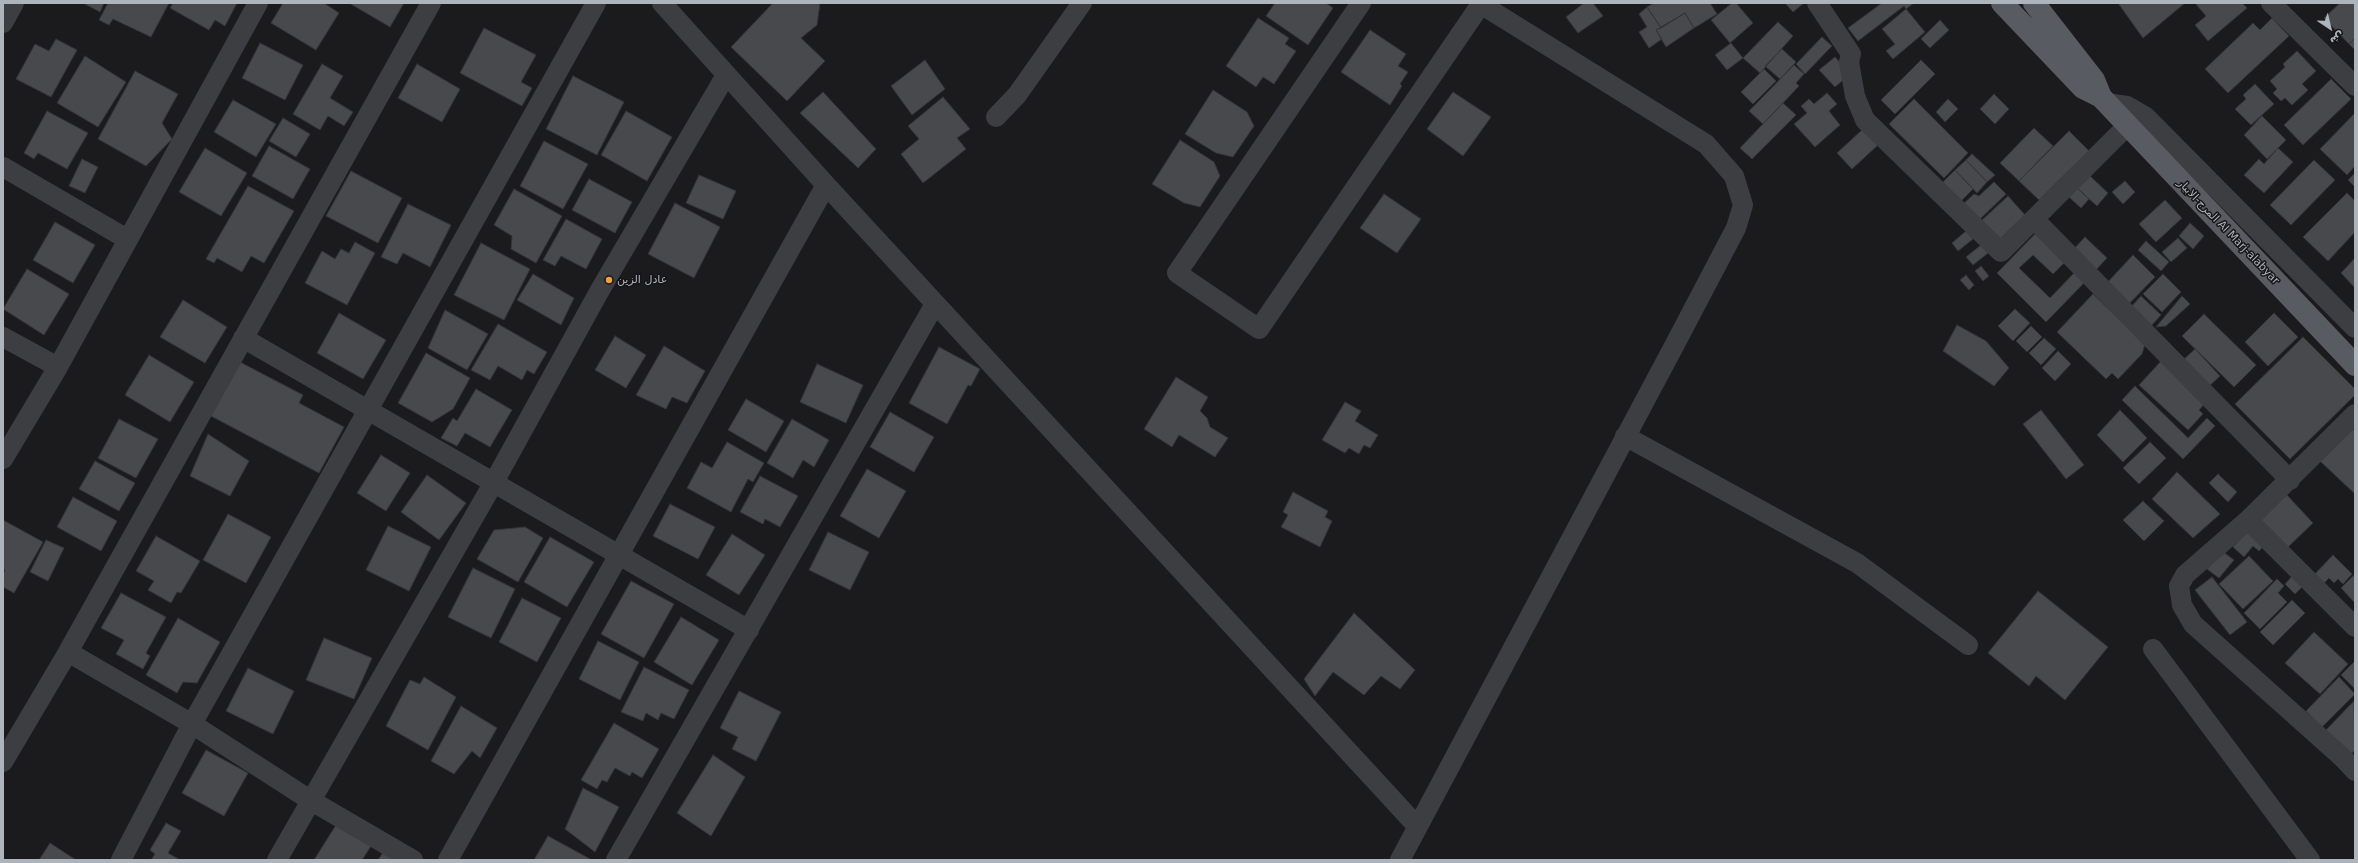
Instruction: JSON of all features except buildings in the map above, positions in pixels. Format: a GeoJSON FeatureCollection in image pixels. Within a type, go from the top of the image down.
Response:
{"type":"FeatureCollection","features":[{"type":"Feature","properties":{"kind":"main road","name":"المرج-الابيار Al Marj-alabyar"},"geometry":{"type":"LineString","coordinates":[[2002,3],[2082,88],[2104,100]]}},
{"type":"Feature","properties":{"kind":"main road","name":"المرج-الابيار Al Marj-alabyar"},"geometry":{"type":"LineString","coordinates":[[2034,3],[2094,80],[2104,100],[2127,126],[2355,365]]}},
{"type":"Feature","properties":{"kind":"street"},"geometry":{"type":"LineString","coordinates":[[3,23],[14,3]]}},
{"type":"Feature","properties":{"kind":"street"},"geometry":{"type":"LineString","coordinates":[[3,459],[58,367],[258,3]]}},
{"type":"Feature","properties":{"kind":"street"},"geometry":{"type":"LineString","coordinates":[[3,762],[68,652],[430,3]]}},
{"type":"Feature","properties":{"kind":"street"},"geometry":{"type":"LineString","coordinates":[[121,860],[192,724],[596,3]]}},
{"type":"Feature","properties":{"kind":"street"},"geometry":{"type":"LineString","coordinates":[[662,3],[935,304],[1417,826]]}},
{"type":"Feature","properties":{"kind":"street"},"geometry":{"type":"LineString","coordinates":[[996,117],[1018,95],[1082,3]]}},
{"type":"Feature","properties":{"kind":"street"},"geometry":{"type":"LineString","coordinates":[[1361,3],[1176,273],[1259,329],[1480,4],[1706,144],[1734,176],[1743,205],[1736,228],[1400,860]]}},
{"type":"Feature","properties":{"kind":"street"},"geometry":{"type":"LineString","coordinates":[[1817,3],[1850,54],[1849,62],[1855,96],[1865,120],[2001,252],[2127,126]]}},
{"type":"Feature","properties":{"kind":"street"},"geometry":{"type":"LineString","coordinates":[[2271,3],[2355,86]]}},
{"type":"Feature","properties":{"kind":"street"},"geometry":{"type":"LineString","coordinates":[[277,860],[310,800],[494,482],[600,290],[726,75]]}},
{"type":"Feature","properties":{"kind":"street"},"geometry":{"type":"LineString","coordinates":[[2104,100],[2127,106],[2146,116],[2355,328]]}},
{"type":"Feature","properties":{"kind":"street"},"geometry":{"type":"LineString","coordinates":[[3,167],[128,239]]}},
{"type":"Feature","properties":{"kind":"street"},"geometry":{"type":"LineString","coordinates":[[448,860],[826,185]]}},
{"type":"Feature","properties":{"kind":"street"},"geometry":{"type":"LineString","coordinates":[[2034,219],[2290,480]]}},
{"type":"Feature","properties":{"kind":"street"},"geometry":{"type":"LineString","coordinates":[[616,860],[935,304]]}},
{"type":"Feature","properties":{"kind":"street"},"geometry":{"type":"LineString","coordinates":[[3,337],[58,367]]}},
{"type":"Feature","properties":{"kind":"street"},"geometry":{"type":"LineString","coordinates":[[243,338],[749,630]]}},
{"type":"Feature","properties":{"kind":"street"},"geometry":{"type":"LineString","coordinates":[[2355,414],[2248,520],[2185,575],[2179,586],[2182,605],[2193,624],[2343,758],[2355,771]]}},
{"type":"Feature","properties":{"kind":"street"},"geometry":{"type":"LineString","coordinates":[[1625,436],[1857,563],[1968,645]]}},
{"type":"Feature","properties":{"kind":"street"},"geometry":{"type":"LineString","coordinates":[[2248,520],[2355,627]]}},
{"type":"Feature","properties":{"kind":"street"},"geometry":{"type":"LineString","coordinates":[[2153,650],[2310,860]]}},
{"type":"Feature","properties":{"kind":"street"},"geometry":{"type":"LineString","coordinates":[[68,652],[192,724],[310,800],[413,860]]}},
{"type":"Feature","properties":{"kind":"place","name":"عادل الزين"},"geometry":{"type":"Point","coordinates":[609,280]}}]}
